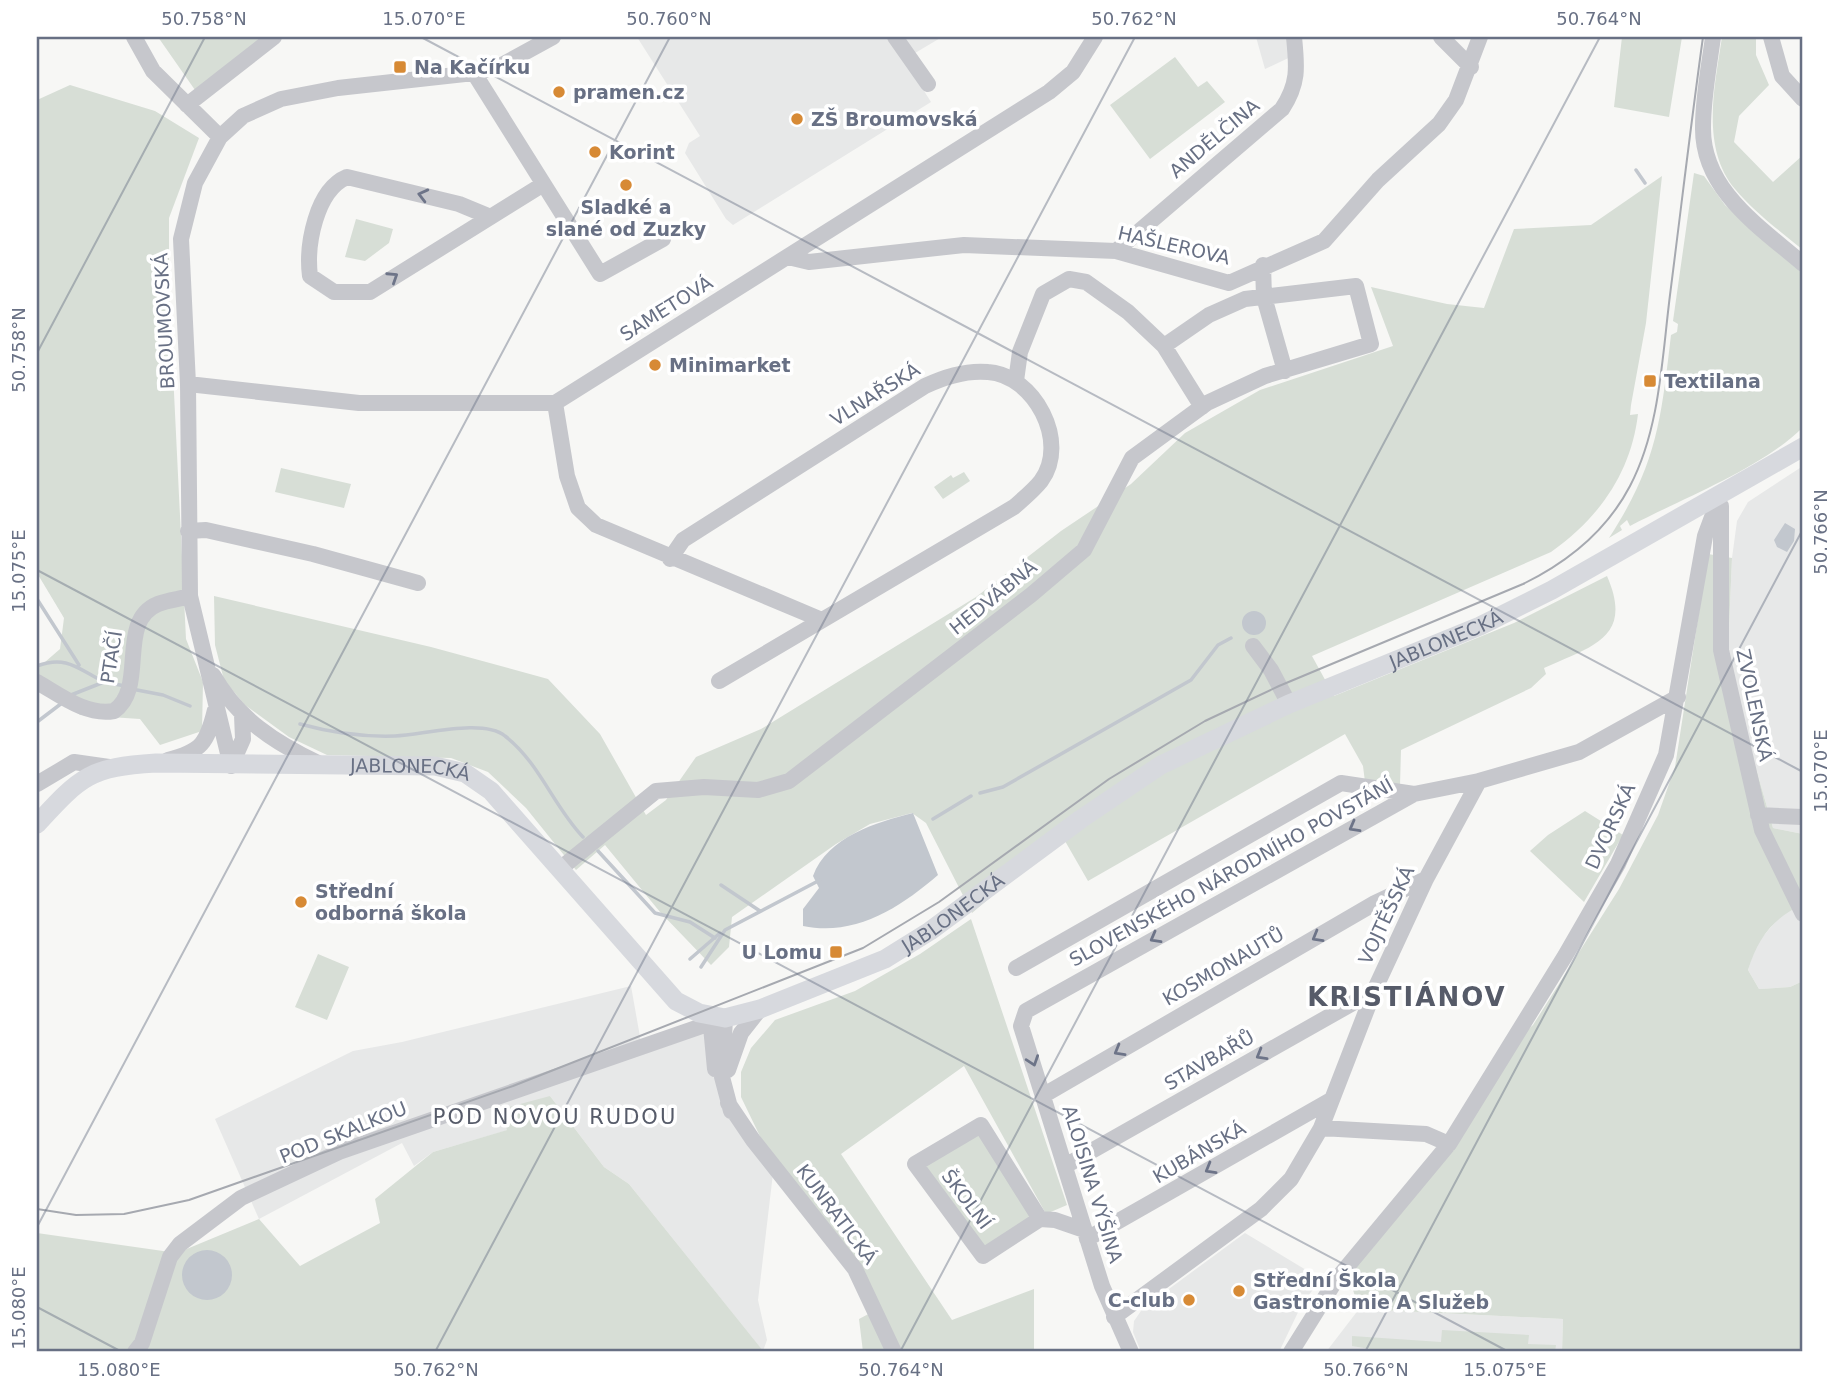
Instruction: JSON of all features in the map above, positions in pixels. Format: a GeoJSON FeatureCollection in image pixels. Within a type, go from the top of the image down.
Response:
{"type":"FeatureCollection","features":[{"type":"Feature","properties":{"kind":"main road","name":"JABLONECKÁ"},"geometry":{"type":"LineString","coordinates":[[37,824],[72,787],[109,766],[156,763],[325,767],[435,766],[465,773],[491,791],[666,991],[686,1009],[714,1019],[760,1009],[885,959],[930,931],[1090,812],[1161,765],[1289,704],[1480,626],[1552,590],[1803,447]]}},
{"type":"Feature","properties":{"kind":"street"},"geometry":{"type":"LineString","coordinates":[[134,37],[153,71],[220,137]]}},
{"type":"Feature","properties":{"kind":"street"},"geometry":{"type":"LineString","coordinates":[[187,105],[274,37]]}},
{"type":"Feature","properties":{"kind":"street","name":"BROUMOVSKÁ"},"geometry":{"type":"LineString","coordinates":[[232,766],[190,596],[188,384],[181,239],[195,183],[220,137],[243,116],[281,99],[338,88],[474,73],[500,66],[553,37]]}},
{"type":"Feature","properties":{"kind":"street"},"geometry":{"type":"LineString","coordinates":[[895,37],[928,84]]}},
{"type":"Feature","properties":{"kind":"street","name":"SAMETOVÁ"},"geometry":{"type":"LineString","coordinates":[[555,403],[1049,92],[1073,72],[1095,37]]}},
{"type":"Feature","properties":{"kind":"street","name":"ANDĚLČINA"},"geometry":{"type":"LineString","coordinates":[[1116,251],[1173,199],[1282,109],[1294,90],[1297,62],[1294,37]]}},
{"type":"Feature","properties":{"kind":"street"},"geometry":{"type":"LineString","coordinates":[[1441,37],[1471,67]]}},
{"type":"Feature","properties":{"kind":"street","name":"HAŠLEROVA"},"geometry":{"type":"LineString","coordinates":[[788,257],[809,262],[964,245],[1116,251],[1229,283],[1262,265],[1324,241],[1378,180],[1439,124],[1456,100],[1471,67],[1480,37]]}},
{"type":"Feature","properties":{"kind":"street"},"geometry":{"type":"LineString","coordinates":[[1713,37],[1702,129],[1712,173],[1732,201],[1803,264]]}},
{"type":"Feature","properties":{"kind":"street"},"geometry":{"type":"LineString","coordinates":[[1771,37],[1782,76],[1803,99]]}},
{"type":"Feature","properties":{"kind":"street"},"geometry":{"type":"LineString","coordinates":[[474,73],[600,274],[663,239]]}},
{"type":"Feature","properties":{"kind":"street"},"geometry":{"type":"LineString","coordinates":[[488,216],[459,204],[347,177],[334,182],[323,201],[307,256],[310,276],[334,292],[370,292],[488,216],[542,185]]}},
{"type":"Feature","properties":{"kind":"street"},"geometry":{"type":"LineString","coordinates":[[1262,265],[1264,297],[1285,371]]}},
{"type":"Feature","properties":{"kind":"street"},"geometry":{"type":"LineString","coordinates":[[719,681],[1014,507],[1043,479],[1050,452],[1050,430],[1037,401],[1016,381],[1020,352],[1043,294],[1069,279],[1086,282],[1128,312],[1164,346],[1202,407]]}},
{"type":"Feature","properties":{"kind":"street","name":"HEDVÁBNÁ"},"geometry":{"type":"LineString","coordinates":[[561,868],[656,791],[704,787],[758,790],[789,781],[1021,603],[1084,550],[1132,458],[1202,407],[1265,376],[1371,344],[1356,286],[1264,297]]}},
{"type":"Feature","properties":{"kind":"street"},"geometry":{"type":"LineString","coordinates":[[1164,346],[1209,315],[1245,299],[1264,297]]}},
{"type":"Feature","properties":{"kind":"street","name":"VLNAŘSKÁ"},"geometry":{"type":"LineString","coordinates":[[670,559],[683,540],[925,386],[953,375],[989,372],[1016,381]]}},
{"type":"Feature","properties":{"kind":"street"},"geometry":{"type":"LineString","coordinates":[[188,384],[359,404],[555,403],[566,476],[578,508],[596,525],[670,559],[822,620]]}},
{"type":"Feature","properties":{"kind":"street","name":"DVORSKÁ"},"geometry":{"type":"LineString","coordinates":[[1291,1352],[1336,1280],[1449,1144],[1565,956],[1618,864],[1666,755],[1705,536],[1721,493]]}},
{"type":"Feature","properties":{"kind":"street","name":"ZVOLENSKÁ"},"geometry":{"type":"LineString","coordinates":[[1721,493],[1721,650],[1762,830],[1803,914]]}},
{"type":"Feature","properties":{"kind":"street"},"geometry":{"type":"LineString","coordinates":[[188,531],[206,530],[286,548],[418,583]]}},
{"type":"Feature","properties":{"kind":"street","name":"PTAČÍ"},"geometry":{"type":"LineString","coordinates":[[37,681],[83,707],[94,711],[114,711],[124,701],[129,685],[137,625],[155,605],[190,596]]}},
{"type":"Feature","properties":{"kind":"street"},"geometry":{"type":"LineString","coordinates":[[1253,646],[1271,670],[1289,704]]}},
{"type":"Feature","properties":{"kind":"street","name":"BROUMOVSKÁ"},"geometry":{"type":"LineString","coordinates":[[206,662],[224,694],[242,715],[279,745],[325,767]]}},
{"type":"Feature","properties":{"kind":"street"},"geometry":{"type":"LineString","coordinates":[[1479,781],[1579,752],[1678,698]]}},
{"type":"Feature","properties":{"kind":"street"},"geometry":{"type":"LineString","coordinates":[[156,763],[194,752],[210,732],[216,707]]}},
{"type":"Feature","properties":{"kind":"street"},"geometry":{"type":"LineString","coordinates":[[232,766],[243,739],[242,715]]}},
{"type":"Feature","properties":{"kind":"street","name":"JABLONECKÁ"},"geometry":{"type":"LineString","coordinates":[[37,784],[74,762],[109,766]]}},
{"type":"Feature","properties":{"kind":"street","name":"SLOVENSKÉHO NÁRODNÍHO POVSTÁNÍ"},"geometry":{"type":"LineString","coordinates":[[1021,1026],[1026,1011],[1413,794],[1479,781]]}},
{"type":"Feature","properties":{"kind":"street","name":"VOJTĚŠSKÁ"},"geometry":{"type":"LineString","coordinates":[[1114,1317],[1261,1209],[1291,1179],[1321,1128],[1374,991],[1426,879],[1479,781]]}},
{"type":"Feature","properties":{"kind":"street"},"geometry":{"type":"LineString","coordinates":[[1016,968],[1341,783],[1413,794]]}},
{"type":"Feature","properties":{"kind":"street"},"geometry":{"type":"LineString","coordinates":[[1758,816],[1803,822]]}},
{"type":"Feature","properties":{"kind":"street","name":"KOSMONAUTŮ"},"geometry":{"type":"LineString","coordinates":[[1044,1095],[1375,902],[1426,879]]}},
{"type":"Feature","properties":{"kind":"street","name":"STAVBAŘŮ"},"geometry":{"type":"LineString","coordinates":[[1065,1167],[1374,991]]}},
{"type":"Feature","properties":{"kind":"street"},"geometry":{"type":"LineString","coordinates":[[731,1111],[728,1067],[741,1033],[760,1009]]}},
{"type":"Feature","properties":{"kind":"street","name":"KUNRATICKÁ"},"geometry":{"type":"LineString","coordinates":[[714,1019],[722,1077],[731,1111],[855,1269],[894,1352]]}},
{"type":"Feature","properties":{"kind":"street","name":"POD SKALKOU"},"geometry":{"type":"LineString","coordinates":[[135,1352],[142,1343],[170,1257],[180,1244],[241,1198],[339,1152],[714,1019]]}},
{"type":"Feature","properties":{"kind":"street","name":"ALOISINA VÝŠINA"},"geometry":{"type":"LineString","coordinates":[[1021,1026],[1085,1234],[1114,1317],[1130,1352]]}},
{"type":"Feature","properties":{"kind":"street","name":"KUBÁNSKÁ"},"geometry":{"type":"LineString","coordinates":[[1085,1234],[1331,1100]]}},
{"type":"Feature","properties":{"kind":"street","name":"ŠKOLNÍ"},"geometry":{"type":"LineString","coordinates":[[1048,1219],[981,1125],[915,1164],[983,1256],[1048,1219],[1074,1198]]}},
{"type":"Feature","properties":{"kind":"street"},"geometry":{"type":"LineString","coordinates":[[1321,1128],[1426,1134],[1449,1144]]}},
{"type":"Feature","properties":{"kind":"street"},"geometry":{"type":"LineString","coordinates":[[1048,1219],[1085,1234]]}},
{"type":"Feature","properties":{"kind":"shaded area"},"geometry":{"type":"Polygon","coordinates":[[[158,37],[268,37],[195,90],[158,37]]]}},
{"type":"Feature","properties":{"kind":"shaded area","name":"ZŠ Broumovská"},"geometry":{"type":"Polygon","coordinates":[[[637,37],[890,37],[931,102],[733,225],[726,219],[685,153],[689,143],[700,136],[637,37]]]}},
{"type":"Feature","properties":{"kind":"shaded area"},"geometry":{"type":"Polygon","coordinates":[[[898,37],[942,37],[910,56],[898,37]]]}},
{"type":"Feature","properties":{"kind":"shaded area"},"geometry":{"type":"Polygon","coordinates":[[[1256,37],[1300,37],[1301,52],[1265,69],[1256,37]]]}},
{"type":"Feature","properties":{"kind":"shaded area"},"geometry":{"type":"Polygon","coordinates":[[[1622,37],[1682,37],[1669,117],[1614,107],[1622,37]]]}},
{"type":"Feature","properties":{"kind":"shaded area"},"geometry":{"type":"Polygon","coordinates":[[[1722,37],[1756,37],[1756,55],[1769,85],[1739,116],[1734,142],[1773,182],[1803,155],[1803,250],[1742,197],[1724,172],[1717,154],[1713,115],[1722,37]]]}},
{"type":"Feature","properties":{"kind":"shaded area"},"geometry":{"type":"Polygon","coordinates":[[[1175,57],[1198,87],[1207,81],[1225,102],[1150,159],[1110,105],[1175,57]]]}},
{"type":"Feature","properties":{"kind":"shaded area"},"geometry":{"type":"Polygon","coordinates":[[[70,85],[155,111],[199,138],[169,218],[169,290],[186,639],[203,682],[202,731],[160,745],[140,719],[80,715],[37,678],[37,669],[60,649],[64,618],[37,573],[37,100],[70,85]]]}},
{"type":"Feature","properties":{"kind":"shaded area"},"geometry":{"type":"Polygon","coordinates":[[[1694,173],[1704,176],[1725,205],[1803,274],[1803,427],[1786,442],[1744,469],[1630,526],[1627,520],[1620,526],[1622,530],[1609,538],[1638,487],[1660,417],[1671,335],[1677,332],[1678,324],[1673,321],[1694,173]]]}},
{"type":"Feature","properties":{"kind":"shaded area"},"geometry":{"type":"Polygon","coordinates":[[[1662,176],[1646,323],[1631,405],[1630,415],[1638,414],[1634,435],[1620,475],[1598,509],[1551,552],[1312,656],[1334,696],[1514,623],[1607,576],[1614,597],[1612,627],[1592,646],[1544,668],[1546,674],[1531,688],[1401,750],[1400,785],[1365,782],[1363,766],[1345,734],[1088,881],[1065,841],[1016,876],[972,913],[926,823],[912,813],[870,824],[836,844],[732,917],[729,947],[711,965],[660,912],[605,845],[576,870],[526,808],[488,772],[451,758],[327,755],[289,737],[245,705],[224,680],[215,645],[214,596],[431,647],[548,679],[600,734],[646,815],[666,800],[696,757],[761,729],[976,597],[1061,531],[1131,484],[1185,433],[1260,390],[1393,346],[1371,287],[1447,304],[1484,308],[1514,229],[1591,225],[1662,176]]]}},
{"type":"Feature","properties":{"kind":"shaded area"},"geometry":{"type":"Polygon","coordinates":[[[356,219],[393,229],[389,243],[365,261],[345,257],[356,219]]]}},
{"type":"Feature","properties":{"kind":"shaded area"},"geometry":{"type":"Polygon","coordinates":[[[1803,466],[1803,834],[1773,828],[1739,709],[1728,652],[1732,558],[1737,521],[1748,502],[1803,466]]]}},
{"type":"Feature","properties":{"kind":"shaded area"},"geometry":{"type":"Polygon","coordinates":[[[281,468],[351,484],[344,508],[275,492],[281,468]]]}},
{"type":"Feature","properties":{"kind":"shaded area"},"geometry":{"type":"Polygon","coordinates":[[[964,472],[970,481],[943,499],[934,487],[951,475],[953,478],[964,472]]]}},
{"type":"Feature","properties":{"kind":"shaded area"},"geometry":{"type":"Polygon","coordinates":[[[1785,523],[1795,529],[1794,541],[1787,552],[1777,547],[1774,540],[1785,523]]]}},
{"type":"Feature","properties":{"kind":"shaded area"},"geometry":{"type":"Polygon","coordinates":[[[1708,554],[1732,558],[1728,652],[1739,709],[1773,828],[1803,834],[1803,904],[1783,916],[1768,930],[1748,970],[1759,989],[1790,987],[1803,981],[1803,1352],[1562,1352],[1563,1319],[1359,1309],[1348,1274],[1522,1035],[1533,1025],[1619,889],[1658,815],[1675,767],[1708,554]]]}},
{"type":"Feature","properties":{"kind":"shaded area"},"geometry":{"type":"Polygon","coordinates":[[[1254,611],[1263,614],[1266,623],[1263,632],[1254,635],[1245,632],[1242,623],[1245,614],[1254,611]]]}},
{"type":"Feature","properties":{"kind":"shaded area"},"geometry":{"type":"Polygon","coordinates":[[[1585,811],[1623,835],[1584,902],[1530,851],[1548,835],[1585,811]]]}},
{"type":"Feature","properties":{"kind":"shaded area"},"geometry":{"type":"Polygon","coordinates":[[[913,813],[938,875],[892,909],[875,917],[840,927],[803,926],[803,909],[819,888],[813,876],[829,851],[855,833],[913,813]]]}},
{"type":"Feature","properties":{"kind":"shaded area"},"geometry":{"type":"Polygon","coordinates":[[[1803,904],[1803,981],[1790,987],[1759,989],[1748,970],[1755,946],[1783,913],[1803,904]]]}},
{"type":"Feature","properties":{"kind":"shaded area"},"geometry":{"type":"Polygon","coordinates":[[[971,919],[1067,1205],[1046,1214],[964,1066],[841,1154],[952,1320],[1034,1289],[1034,1352],[863,1352],[859,1319],[876,1310],[774,1165],[741,1097],[741,1072],[751,1048],[775,1020],[855,991],[920,954],[971,919]]]}},
{"type":"Feature","properties":{"kind":"shaded area"},"geometry":{"type":"Polygon","coordinates":[[[318,954],[349,967],[327,1020],[295,1007],[318,954]]]}},
{"type":"Feature","properties":{"kind":"shaded area"},"geometry":{"type":"Polygon","coordinates":[[[631,986],[642,1048],[708,1025],[716,1074],[774,1165],[758,1300],[767,1340],[763,1351],[629,1184],[604,1167],[550,1096],[508,1130],[433,1152],[414,1166],[402,1143],[259,1219],[215,1119],[353,1051],[402,1042],[631,986]]]}},
{"type":"Feature","properties":{"kind":"shaded area"},"geometry":{"type":"Polygon","coordinates":[[[550,1096],[604,1167],[629,1184],[764,1352],[37,1352],[37,1233],[177,1253],[259,1219],[300,1266],[380,1223],[375,1199],[433,1152],[507,1130],[501,1109],[550,1096]]]}},
{"type":"Feature","properties":{"kind":"shaded area"},"geometry":{"type":"Polygon","coordinates":[[[980,1134],[1038,1219],[984,1253],[922,1165],[980,1134]]]}},
{"type":"Feature","properties":{"kind":"shaded area","name":"Střední Škola Gastronomie A Služeb"},"geometry":{"type":"Polygon","coordinates":[[[1245,1233],[1321,1279],[1302,1304],[1279,1352],[1141,1352],[1133,1332],[1134,1321],[1143,1308],[1245,1233]]]}},
{"type":"Feature","properties":{"kind":"shaded area"},"geometry":{"type":"Polygon","coordinates":[[[207,1250],[225,1257],[232,1275],[225,1293],[207,1300],[189,1293],[182,1275],[189,1257],[207,1250]]]}},
{"type":"Feature","properties":{"kind":"shaded area"},"geometry":{"type":"Polygon","coordinates":[[[1359,1309],[1563,1319],[1562,1352],[1326,1352],[1359,1309]]]}},
{"type":"Feature","properties":{"kind":"shaded area"},"geometry":{"type":"Polygon","coordinates":[[[1442,1330],[1529,1335],[1528,1344],[1556,1345],[1555,1352],[1368,1352],[1370,1349],[1352,1346],[1352,1336],[1441,1342],[1442,1330]]]}},
{"type":"Feature","properties":{"kind":"waterway"},"geometry":{"type":"LineString","coordinates":[[1636,170],[1645,183]]}},
{"type":"Feature","properties":{"kind":"waterway"},"geometry":{"type":"LineString","coordinates":[[37,599],[79,665]]}},
{"type":"Feature","properties":{"kind":"waterway"},"geometry":{"type":"LineString","coordinates":[[980,793],[1003,787],[1191,680],[1218,645],[1231,638]]}},
{"type":"Feature","properties":{"kind":"waterway"},"geometry":{"type":"LineString","coordinates":[[37,666],[65,663],[104,682]]}},
{"type":"Feature","properties":{"kind":"waterway"},"geometry":{"type":"LineString","coordinates":[[71,695],[104,682],[125,686]]}},
{"type":"Feature","properties":{"kind":"waterway"},"geometry":{"type":"LineString","coordinates":[[137,690],[163,695],[190,706]]}},
{"type":"Feature","properties":{"kind":"waterway"},"geometry":{"type":"LineString","coordinates":[[37,722],[62,703]]}},
{"type":"Feature","properties":{"kind":"waterway"},"geometry":{"type":"LineString","coordinates":[[300,724],[347,733],[383,736],[468,728],[495,731],[517,747],[537,771],[563,812],[583,837]]}},
{"type":"Feature","properties":{"kind":"waterway"},"geometry":{"type":"LineString","coordinates":[[933,819],[971,796]]}},
{"type":"Feature","properties":{"kind":"waterway"},"geometry":{"type":"LineString","coordinates":[[598,851],[655,913],[690,922],[715,938]]}},
{"type":"Feature","properties":{"kind":"waterway"},"geometry":{"type":"LineString","coordinates":[[701,967],[725,930],[820,880]]}},
{"type":"Feature","properties":{"kind":"waterway"},"geometry":{"type":"LineString","coordinates":[[721,885],[760,911]]}},
{"type":"Feature","properties":{"kind":"waterway"},"geometry":{"type":"LineString","coordinates":[[690,959],[720,933]]}},
{"type":"Feature","properties":{"kind":"tram line"},"geometry":{"type":"LineString","coordinates":[[37,1209],[76,1215],[124,1214],[189,1200],[513,1086],[863,948],[939,902],[1109,779],[1205,721],[1279,686],[1523,584],[1555,566],[1584,544],[1609,518],[1630,486],[1648,441],[1662,368],[1703,37]]}},
{"type":"Feature","properties":{"kind":"place","name":"Na Kačírku"},"geometry":{"type":"Point","coordinates":[400,67]}},
{"type":"Feature","properties":{"kind":"place","name":"pramen.cz"},"geometry":{"type":"Point","coordinates":[559,92]}},
{"type":"Feature","properties":{"kind":"place","name":"ZŠ Broumovská"},"geometry":{"type":"Point","coordinates":[797,119]}},
{"type":"Feature","properties":{"kind":"place","name":"Korint"},"geometry":{"type":"Point","coordinates":[595,152]}},
{"type":"Feature","properties":{"kind":"place","name":"Sladké a slané od Zuzky"},"geometry":{"type":"Point","coordinates":[626,185]}},
{"type":"Feature","properties":{"kind":"place","name":"Minimarket"},"geometry":{"type":"Point","coordinates":[655,365]}},
{"type":"Feature","properties":{"kind":"place","name":"Textilana"},"geometry":{"type":"Point","coordinates":[1650,381]}},
{"type":"Feature","properties":{"kind":"place","name":"Střední odborná škola"},"geometry":{"type":"Point","coordinates":[301,902]}},
{"type":"Feature","properties":{"kind":"place","name":"U Lomu"},"geometry":{"type":"Point","coordinates":[836,952]}},
{"type":"Feature","properties":{"kind":"place","name":"Střední Škola Gastronomie A Služeb"},"geometry":{"type":"Point","coordinates":[1239,1291]}},
{"type":"Feature","properties":{"kind":"place","name":"C-club"},"geometry":{"type":"Point","coordinates":[1189,1300]}},
{"type":"Feature","properties":{"kind":"district","name":"KRISTIÁNOV"},"geometry":{"type":"Point","coordinates":[1407,997]}},
{"type":"Feature","properties":{"kind":"district","name":"POD NOVOU RUDOU"},"geometry":{"type":"Point","coordinates":[555,1117]}}]}
